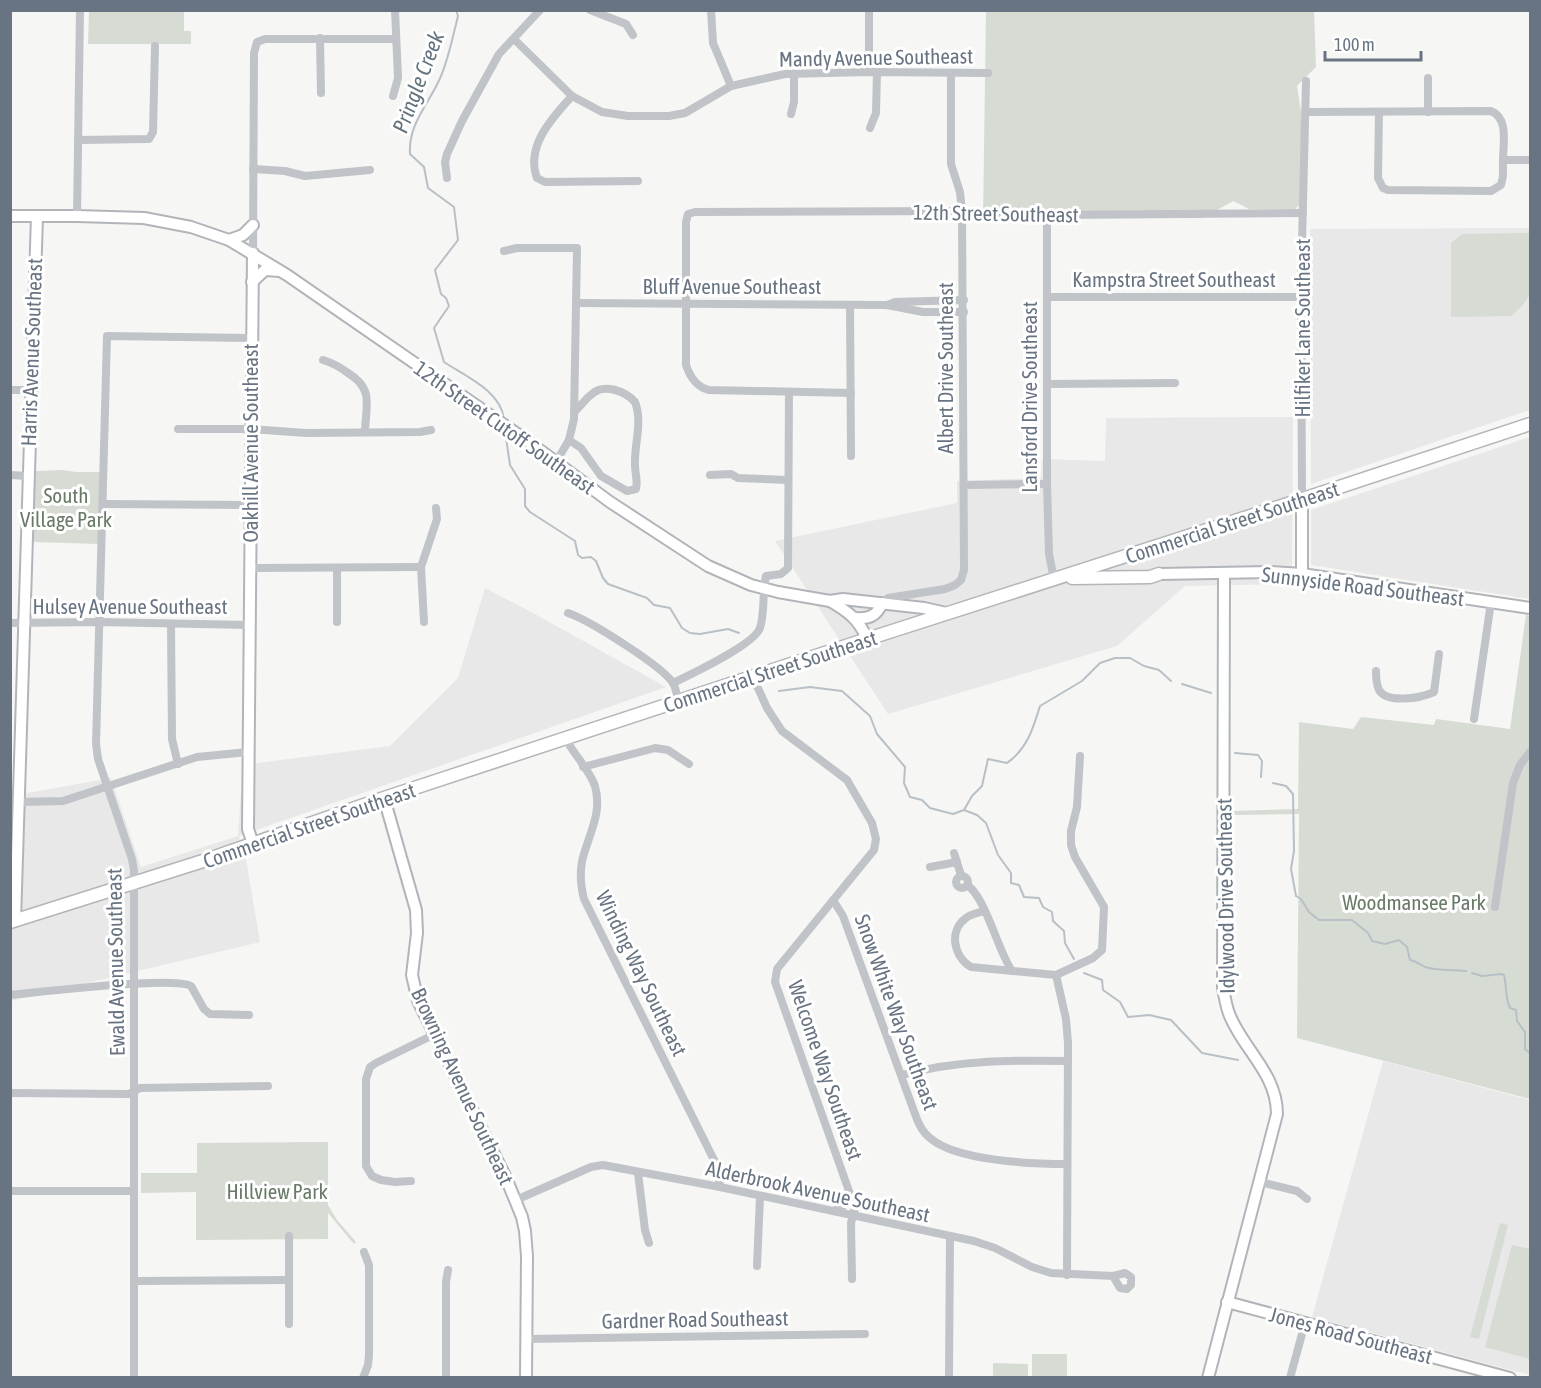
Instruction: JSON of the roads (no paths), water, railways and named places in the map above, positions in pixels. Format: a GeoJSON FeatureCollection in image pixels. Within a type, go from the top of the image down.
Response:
{"type":"FeatureCollection","features":[{"type":"Feature","properties":{"kind":"main road","name":"Commercial Street Southeast"},"geometry":{"type":"LineString","coordinates":[[13,922],[753,676],[1530,424]]}},
{"type":"Feature","properties":{"kind":"main road"},"geometry":{"type":"LineString","coordinates":[[1057,578],[1150,577],[1159,574]]}},
{"type":"Feature","properties":{"kind":"street"},"geometry":{"type":"LineString","coordinates":[[77,216],[80,10]]}},
{"type":"Feature","properties":{"kind":"street"},"geometry":{"type":"LineString","coordinates":[[393,96],[398,78],[395,10]]}},
{"type":"Feature","properties":{"kind":"street"},"geometry":{"type":"LineString","coordinates":[[447,178],[445,162],[462,121],[499,54],[540,10]]}},
{"type":"Feature","properties":{"kind":"street"},"geometry":{"type":"LineString","coordinates":[[590,10],[626,24],[633,35]]}},
{"type":"Feature","properties":{"kind":"street"},"geometry":{"type":"LineString","coordinates":[[711,10],[713,42],[731,86]]}},
{"type":"Feature","properties":{"kind":"street"},"geometry":{"type":"LineString","coordinates":[[869,10],[876,113],[870,129]]}},
{"type":"Feature","properties":{"kind":"street"},"geometry":{"type":"LineString","coordinates":[[321,93],[320,38],[396,39]]}},
{"type":"Feature","properties":{"kind":"street","name":"Oakhill Avenue Southeast"},"geometry":{"type":"LineString","coordinates":[[253,844],[248,829],[248,752],[254,53],[257,42],[265,39],[320,38]]}},
{"type":"Feature","properties":{"kind":"street","name":"Mandy Avenue Southeast"},"geometry":{"type":"LineString","coordinates":[[514,39],[572,96],[591,107],[610,114],[628,116],[669,116],[692,110],[731,86],[768,77],[873,72],[988,73]]}},
{"type":"Feature","properties":{"kind":"street"},"geometry":{"type":"LineString","coordinates":[[78,140],[149,140],[153,132],[155,46]]}},
{"type":"Feature","properties":{"kind":"street","name":"Albert Drive Southeast"},"geometry":{"type":"LineString","coordinates":[[882,603],[888,598],[952,587],[961,580],[964,560],[963,211],[951,164],[951,73]]}},
{"type":"Feature","properties":{"kind":"street"},"geometry":{"type":"LineString","coordinates":[[791,114],[794,102],[794,74]]}},
{"type":"Feature","properties":{"kind":"street"},"geometry":{"type":"LineString","coordinates":[[1428,78],[1428,112]]}},
{"type":"Feature","properties":{"kind":"street","name":"Hilfiker Lane Southeast"},"geometry":{"type":"LineString","coordinates":[[1302,574],[1301,297],[1306,81]]}},
{"type":"Feature","properties":{"kind":"street"},"geometry":{"type":"LineString","coordinates":[[572,96],[544,128],[535,153],[537,177],[545,182],[638,181]]}},
{"type":"Feature","properties":{"kind":"street"},"geometry":{"type":"LineString","coordinates":[[1306,112],[1491,111],[1497,114],[1503,123],[1501,185],[1491,190],[1388,190],[1383,188],[1378,178],[1379,112]]}},
{"type":"Feature","properties":{"kind":"street"},"geometry":{"type":"LineString","coordinates":[[1503,160],[1530,160]]}},
{"type":"Feature","properties":{"kind":"street"},"geometry":{"type":"LineString","coordinates":[[253,169],[285,171],[305,176],[370,170]]}},
{"type":"Feature","properties":{"kind":"street","name":"12th Street Southeast"},"geometry":{"type":"LineString","coordinates":[[686,304],[686,222],[688,214],[963,211],[1047,215],[1303,213]]}},
{"type":"Feature","properties":{"kind":"street","name":"Lansford Drive Southeast"},"geometry":{"type":"LineString","coordinates":[[1047,215],[1047,484],[1049,554],[1057,578]]}},
{"type":"Feature","properties":{"kind":"street"},"geometry":{"type":"LineString","coordinates":[[10,216],[144,218],[200,230],[229,240],[253,253]]}},
{"type":"Feature","properties":{"kind":"street","name":"Harris Avenue Southeast"},"geometry":{"type":"LineString","coordinates":[[13,922],[18,802],[15,712],[23,624],[36,216]]}},
{"type":"Feature","properties":{"kind":"street"},"geometry":{"type":"LineString","coordinates":[[229,240],[243,235],[253,225]]}},
{"type":"Feature","properties":{"kind":"street"},"geometry":{"type":"LineString","coordinates":[[504,251],[517,248],[577,248],[575,411],[569,440],[556,462]]}},
{"type":"Feature","properties":{"kind":"street","name":"12th Street Cutoff Southeast"},"geometry":{"type":"LineString","coordinates":[[253,253],[510,428],[610,502],[689,556],[764,589],[830,601],[848,611],[855,618],[867,639]]}},
{"type":"Feature","properties":{"kind":"street"},"geometry":{"type":"LineString","coordinates":[[252,282],[265,270],[280,271]]}},
{"type":"Feature","properties":{"kind":"street","name":"Kampstra Street Southeast"},"geometry":{"type":"LineString","coordinates":[[1047,297],[1301,297]]}},
{"type":"Feature","properties":{"kind":"street","name":"Bluff Avenue Southeast"},"geometry":{"type":"LineString","coordinates":[[886,305],[907,301],[964,300]]}},
{"type":"Feature","properties":{"kind":"street","name":"Bluff Avenue Southeast"},"geometry":{"type":"LineString","coordinates":[[576,303],[886,305],[923,312],[964,312]]}},
{"type":"Feature","properties":{"kind":"street"},"geometry":{"type":"LineString","coordinates":[[686,304],[686,365],[691,377],[699,386],[709,390],[851,393]]}},
{"type":"Feature","properties":{"kind":"street"},"geometry":{"type":"LineString","coordinates":[[850,305],[851,456]]}},
{"type":"Feature","properties":{"kind":"street","name":"Ewald Avenue Southeast"},"geometry":{"type":"LineString","coordinates":[[134,1377],[135,882],[132,859],[107,788],[96,744],[107,336],[251,338]]}},
{"type":"Feature","properties":{"kind":"street"},"geometry":{"type":"LineString","coordinates":[[323,360],[334,363],[360,380],[365,388],[367,395],[365,431]]}},
{"type":"Feature","properties":{"kind":"street"},"geometry":{"type":"LineString","coordinates":[[1047,384],[1175,383]]}},
{"type":"Feature","properties":{"kind":"street"},"geometry":{"type":"LineString","coordinates":[[569,440],[582,448],[603,478],[627,491],[636,489],[635,462],[638,423],[635,402],[621,392],[604,389],[592,393],[575,411]]}},
{"type":"Feature","properties":{"kind":"street"},"geometry":{"type":"LineString","coordinates":[[10,390],[30,390]]}},
{"type":"Feature","properties":{"kind":"street"},"geometry":{"type":"LineString","coordinates":[[673,683],[718,660],[754,637],[760,626],[766,576],[782,574],[788,568],[789,393]]}},
{"type":"Feature","properties":{"kind":"street"},"geometry":{"type":"LineString","coordinates":[[178,429],[250,429],[306,433],[431,430]]}},
{"type":"Feature","properties":{"kind":"street"},"geometry":{"type":"LineString","coordinates":[[711,475],[731,474],[738,478],[788,480]]}},
{"type":"Feature","properties":{"kind":"street"},"geometry":{"type":"LineString","coordinates":[[10,476],[28,476]]}},
{"type":"Feature","properties":{"kind":"street"},"geometry":{"type":"LineString","coordinates":[[964,485],[1047,484]]}},
{"type":"Feature","properties":{"kind":"street"},"geometry":{"type":"LineString","coordinates":[[103,504],[250,506]]}},
{"type":"Feature","properties":{"kind":"street"},"geometry":{"type":"LineString","coordinates":[[424,622],[422,567],[437,519],[436,508]]}},
{"type":"Feature","properties":{"kind":"street"},"geometry":{"type":"LineString","coordinates":[[250,568],[422,567]]}},
{"type":"Feature","properties":{"kind":"street"},"geometry":{"type":"LineString","coordinates":[[337,568],[337,622]]}},
{"type":"Feature","properties":{"kind":"street","name":"Sunnyside Road Southeast"},"geometry":{"type":"LineString","coordinates":[[1159,574],[1271,572],[1302,574],[1530,608]]}},
{"type":"Feature","properties":{"kind":"street","name":"Idylwood Drive Southeast"},"geometry":{"type":"LineString","coordinates":[[1208,1377],[1275,1123],[1276,1099],[1266,1075],[1230,1017],[1223,979],[1224,573]]}},
{"type":"Feature","properties":{"kind":"street","name":"12th Street Cutoff Southeast"},"geometry":{"type":"LineString","coordinates":[[830,601],[843,599],[882,603],[946,613]]}},
{"type":"Feature","properties":{"kind":"street"},"geometry":{"type":"LineString","coordinates":[[1474,719],[1491,602]]}},
{"type":"Feature","properties":{"kind":"street"},"geometry":{"type":"LineString","coordinates":[[855,618],[872,616],[882,603]]}},
{"type":"Feature","properties":{"kind":"street"},"geometry":{"type":"LineString","coordinates":[[568,613],[583,618],[642,657],[673,683],[678,701]]}},
{"type":"Feature","properties":{"kind":"street","name":"Hulsey Avenue Southeast"},"geometry":{"type":"LineString","coordinates":[[10,623],[249,625]]}},
{"type":"Feature","properties":{"kind":"street"},"geometry":{"type":"LineString","coordinates":[[171,624],[172,739],[178,764]]}},
{"type":"Feature","properties":{"kind":"street"},"geometry":{"type":"LineString","coordinates":[[1376,671],[1377,687],[1381,693],[1390,697],[1422,696],[1434,692],[1439,654]]}},
{"type":"Feature","properties":{"kind":"street","name":"Welcome Way Southeast"},"geometry":{"type":"LineString","coordinates":[[753,676],[776,724],[796,743],[847,780],[875,832],[874,850],[777,969],[775,982],[855,1208],[852,1279]]}},
{"type":"Feature","properties":{"kind":"street","name":"Winding Way Southeast"},"geometry":{"type":"LineString","coordinates":[[566,738],[594,786],[597,810],[595,826],[582,862],[580,881],[584,899],[718,1168],[720,1187]]}},
{"type":"Feature","properties":{"kind":"street"},"geometry":{"type":"LineString","coordinates":[[583,767],[655,748],[668,750],[689,764]]}},
{"type":"Feature","properties":{"kind":"street"},"geometry":{"type":"LineString","coordinates":[[18,802],[63,801],[196,757],[248,752]]}},
{"type":"Feature","properties":{"kind":"street"},"geometry":{"type":"LineString","coordinates":[[1495,907],[1513,783],[1520,765],[1530,752]]}},
{"type":"Feature","properties":{"kind":"street"},"geometry":{"type":"LineString","coordinates":[[984,911],[967,917],[959,925],[955,938],[957,954],[971,967],[1056,975],[1093,958],[1104,946],[1104,907],[1075,857],[1071,844],[1071,831],[1077,807],[1080,756]]}},
{"type":"Feature","properties":{"kind":"street","name":"Browning Avenue Southeast"},"geometry":{"type":"LineString","coordinates":[[384,798],[416,910],[417,933],[413,957],[414,988],[418,1001],[516,1200],[525,1231],[526,1377]]}},
{"type":"Feature","properties":{"kind":"street"},"geometry":{"type":"LineString","coordinates":[[954,853],[961,875],[968,879],[967,885],[984,911],[1012,971]]}},
{"type":"Feature","properties":{"kind":"street"},"geometry":{"type":"LineString","coordinates":[[930,867],[957,862]]}},
{"type":"Feature","properties":{"kind":"street","name":"Snow White Way Southeast"},"geometry":{"type":"LineString","coordinates":[[833,900],[843,916],[920,1126],[930,1139],[950,1149],[1013,1162],[1067,1164]]}},
{"type":"Feature","properties":{"kind":"street"},"geometry":{"type":"LineString","coordinates":[[1056,975],[1067,1027],[1067,1275]]}},
{"type":"Feature","properties":{"kind":"street"},"geometry":{"type":"LineString","coordinates":[[10,995],[134,984],[187,984],[195,991],[207,1012],[249,1015]]}},
{"type":"Feature","properties":{"kind":"street"},"geometry":{"type":"LineString","coordinates":[[411,1181],[387,1182],[375,1178],[369,1172],[366,1158],[366,1079],[370,1066],[435,1034]]}},
{"type":"Feature","properties":{"kind":"street"},"geometry":{"type":"LineString","coordinates":[[902,1075],[940,1066],[983,1061],[1068,1060]]}},
{"type":"Feature","properties":{"kind":"street"},"geometry":{"type":"LineString","coordinates":[[10,1093],[129,1094],[140,1088],[268,1086]]}},
{"type":"Feature","properties":{"kind":"street","name":"Alderbrook Avenue Southeast"},"geometry":{"type":"LineString","coordinates":[[516,1200],[596,1166],[609,1166],[720,1187],[985,1244],[1042,1271],[1067,1275],[1113,1276]]}},
{"type":"Feature","properties":{"kind":"street"},"geometry":{"type":"LineString","coordinates":[[638,1173],[645,1230],[649,1243]]}},
{"type":"Feature","properties":{"kind":"street"},"geometry":{"type":"LineString","coordinates":[[1260,1182],[1297,1191],[1307,1200]]}},
{"type":"Feature","properties":{"kind":"street"},"geometry":{"type":"LineString","coordinates":[[10,1191],[134,1191]]}},
{"type":"Feature","properties":{"kind":"street"},"geometry":{"type":"LineString","coordinates":[[834,1211],[844,1205],[851,1195]]}},
{"type":"Feature","properties":{"kind":"street"},"geometry":{"type":"LineString","coordinates":[[758,1266],[760,1197]]}},
{"type":"Feature","properties":{"kind":"street"},"geometry":{"type":"LineString","coordinates":[[288,1236],[289,1324]]}},
{"type":"Feature","properties":{"kind":"street"},"geometry":{"type":"LineString","coordinates":[[949,1377],[950,1238]]}},
{"type":"Feature","properties":{"kind":"street"},"geometry":{"type":"LineString","coordinates":[[363,1377],[369,1355],[369,1265],[364,1252]]}},
{"type":"Feature","properties":{"kind":"street"},"geometry":{"type":"LineString","coordinates":[[447,1377],[446,1282],[448,1270]]}},
{"type":"Feature","properties":{"kind":"street"},"geometry":{"type":"LineString","coordinates":[[134,1281],[288,1280]]}},
{"type":"Feature","properties":{"kind":"street","name":"Jones Road Southeast"},"geometry":{"type":"LineString","coordinates":[[1227,1302],[1510,1377]]}},
{"type":"Feature","properties":{"kind":"street"},"geometry":{"type":"LineString","coordinates":[[1290,1377],[1305,1323]]}},
{"type":"Feature","properties":{"kind":"street","name":"Gardner Road Southeast"},"geometry":{"type":"LineString","coordinates":[[525,1339],[866,1334]]}},
{"type":"Feature","properties":{"kind":"waterway","name":"Pringle Creek"},"geometry":{"type":"LineString","coordinates":[[456,10],[458,16],[446,61],[441,76],[412,133],[410,154],[424,167],[428,188],[454,207],[458,240],[435,270],[441,294],[446,298],[449,306],[434,328],[444,362],[489,392],[496,400],[504,419]]}},
{"type":"Feature","properties":{"kind":"waterway","name":"Pringle Creek"},"geometry":{"type":"LineString","coordinates":[[505,431],[510,465],[525,489],[525,506],[530,512],[575,541],[578,555],[582,558],[591,557],[596,561],[608,584],[647,598],[654,605],[670,608],[682,628],[690,633],[700,634],[728,629],[739,633]]}},
{"type":"Feature","properties":{"kind":"waterway","name":"Pringle Creek"},"geometry":{"type":"LineString","coordinates":[[779,691],[810,687],[842,691],[870,716],[877,734],[905,767],[904,783],[910,797],[922,800],[930,808],[953,814],[964,810],[972,796],[982,786],[988,759],[1007,763],[1024,745],[1035,723],[1040,706],[1082,681],[1100,663],[1115,658],[1130,658],[1144,666],[1159,670],[1171,681]]}},
{"type":"Feature","properties":{"kind":"waterway","name":"Pringle Creek"},"geometry":{"type":"LineString","coordinates":[[1182,684],[1211,693]]}},
{"type":"Feature","properties":{"kind":"waterway","name":"Pringle Creek"},"geometry":{"type":"LineString","coordinates":[[1235,753],[1258,755],[1262,761],[1261,777]]}},
{"type":"Feature","properties":{"kind":"waterway","name":"Pringle Creek"},"geometry":{"type":"LineString","coordinates":[[1273,783],[1286,786],[1293,794],[1294,851],[1291,869],[1296,896],[1301,899],[1309,912],[1319,920],[1352,920],[1368,933],[1372,941],[1385,944],[1399,940],[1407,947],[1410,960],[1426,967],[1466,971]]}},
{"type":"Feature","properties":{"kind":"waterway"},"geometry":{"type":"LineString","coordinates":[[964,810],[977,815],[986,823],[998,855],[1011,873],[1011,883],[1019,885],[1024,897],[1039,898],[1043,907],[1052,912],[1053,921],[1064,931],[1065,943],[1074,959]]}},
{"type":"Feature","properties":{"kind":"waterway"},"geometry":{"type":"LineString","coordinates":[[1084,973],[1102,980],[1103,990],[1120,1002],[1128,1017],[1149,1015],[1171,1020],[1202,1053],[1238,1060]]}},
{"type":"Feature","properties":{"kind":"waterway","name":"Pringle Creek"},"geometry":{"type":"LineString","coordinates":[[1472,973],[1482,976],[1504,975],[1508,1004],[1510,1008],[1516,1010],[1517,1021],[1525,1032],[1525,1049],[1530,1053]]}},
{"type":"Feature","properties":{"kind":"park label","name":"South Village Park"},"geometry":{"type":"Point","coordinates":[66,507]}},
{"type":"Feature","properties":{"kind":"park label","name":"Woodmansee Park"},"geometry":{"type":"Point","coordinates":[1414,902]}},
{"type":"Feature","properties":{"kind":"park label","name":"Hillview Park"},"geometry":{"type":"Point","coordinates":[277,1191]}}]}
